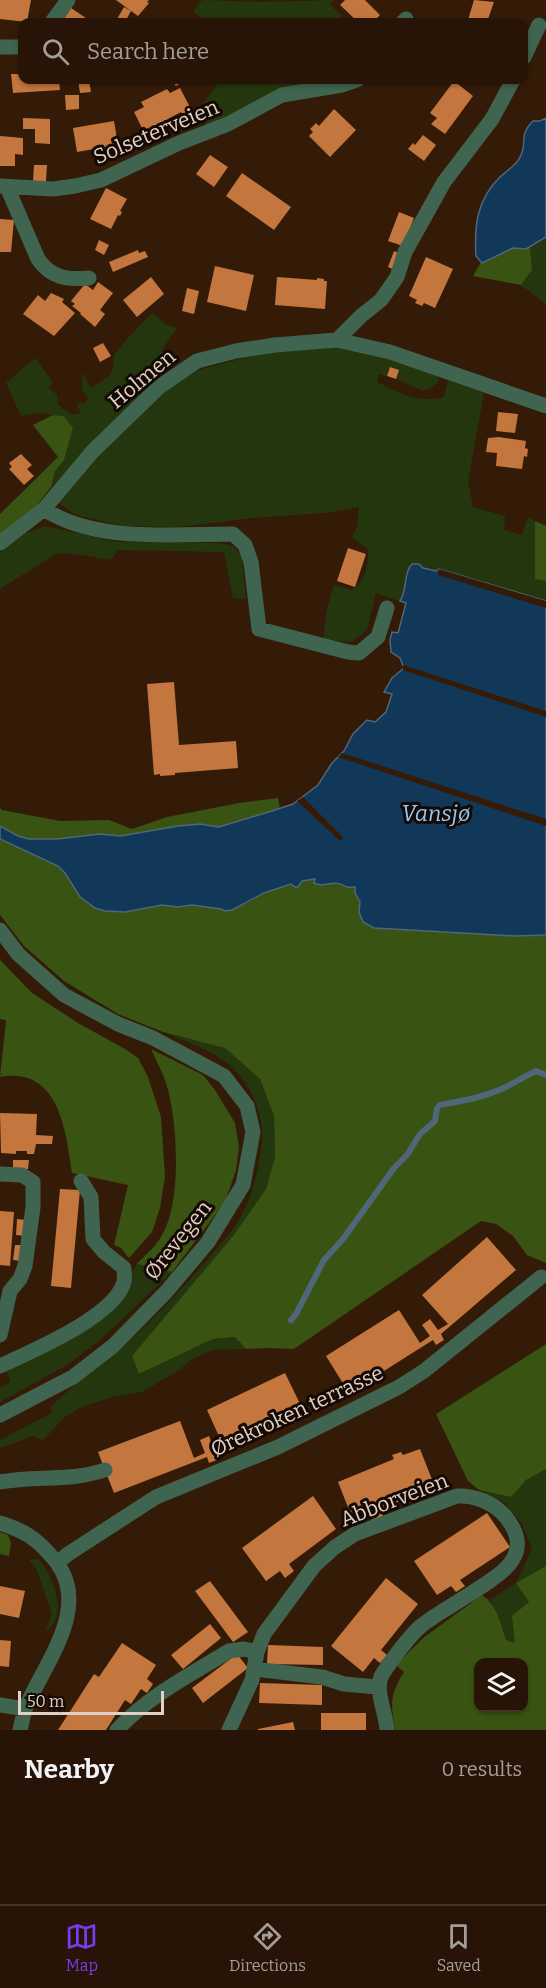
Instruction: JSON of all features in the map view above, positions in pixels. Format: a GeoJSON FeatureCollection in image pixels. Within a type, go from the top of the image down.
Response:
{"type":"FeatureCollection","features":[{"type":"Feature","properties":{"kind":"street"},"geometry":{"type":"LineString","coordinates":[[55,18],[68,0]]}},
{"type":"Feature","properties":{"kind":"street"},"geometry":{"type":"LineString","coordinates":[[528,48],[539,25]]}},
{"type":"Feature","properties":{"kind":"street"},"geometry":{"type":"LineString","coordinates":[[0,47],[18,47]]}},
{"type":"Feature","properties":{"kind":"street","name":"Solseterveien"},"geometry":{"type":"LineString","coordinates":[[3,186],[53,189],[101,180],[179,142],[228,124],[282,95],[342,84]]}},
{"type":"Feature","properties":{"kind":"street"},"geometry":{"type":"LineString","coordinates":[[337,340],[361,315],[381,300],[397,277],[405,252],[439,190],[492,119],[511,84]]}},
{"type":"Feature","properties":{"kind":"street"},"geometry":{"type":"LineString","coordinates":[[3,186],[44,268],[61,277],[89,279]]}},
{"type":"Feature","properties":{"kind":"street","name":"Holmen"},"geometry":{"type":"LineString","coordinates":[[0,543],[44,509],[92,452],[159,387],[197,361],[236,351],[337,340],[390,352],[546,406]]}},
{"type":"Feature","properties":{"kind":"street"},"geometry":{"type":"LineString","coordinates":[[44,509],[59,519],[79,526],[121,533],[233,534],[245,545],[251,562],[259,629],[327,648],[359,653],[378,637],[387,608]]}},
{"type":"Feature","properties":{"kind":"street","name":"Ørevegen"},"geometry":{"type":"LineString","coordinates":[[0,930],[18,954],[64,994],[118,1024],[153,1038],[224,1076],[247,1106],[253,1132],[243,1185],[208,1242],[166,1292],[112,1346],[73,1377],[0,1415]]}},
{"type":"Feature","properties":{"kind":"street"},"geometry":{"type":"LineString","coordinates":[[0,1174],[22,1175],[33,1182],[33,1190],[25,1266],[20,1279],[10,1291],[0,1335]]}},
{"type":"Feature","properties":{"kind":"street"},"geometry":{"type":"LineString","coordinates":[[0,1366],[66,1334],[102,1310],[116,1297],[124,1281],[124,1268],[104,1252],[93,1239],[91,1197],[81,1181]]}},
{"type":"Feature","properties":{"kind":"street","name":"Ørekroken terrasse"},"geometry":{"type":"LineString","coordinates":[[57,1563],[156,1497],[278,1447],[399,1387],[440,1359],[541,1277]]}},
{"type":"Feature","properties":{"kind":"street"},"geometry":{"type":"LineString","coordinates":[[0,1482],[15,1479],[58,1479],[89,1475],[105,1470]]}},
{"type":"Feature","properties":{"kind":"street","name":"Abborveien"},"geometry":{"type":"LineString","coordinates":[[229,1730],[252,1680],[257,1652],[264,1634],[315,1566],[335,1547],[356,1534],[457,1496],[466,1495],[487,1502],[504,1516],[516,1533],[518,1541],[511,1564],[419,1627],[382,1674],[377,1687]]}},
{"type":"Feature","properties":{"kind":"street"},"geometry":{"type":"LineString","coordinates":[[0,1522],[20,1529],[38,1540],[57,1563],[68,1586],[67,1621],[56,1649],[25,1709],[20,1730]]}},
{"type":"Feature","properties":{"kind":"street"},"geometry":{"type":"LineString","coordinates":[[117,1730],[131,1714],[145,1704],[228,1651],[244,1649],[257,1652]]}},
{"type":"Feature","properties":{"kind":"street"},"geometry":{"type":"LineString","coordinates":[[254,1669],[322,1677],[344,1684],[377,1687],[386,1714],[387,1730]]}},
{"type":"Feature","properties":{"kind":"street"},"geometry":{"type":"LineString","coordinates":[[0,1705],[25,1709]]}},
{"type":"Feature","properties":{"kind":"green space"},"geometry":{"type":"Polygon","coordinates":[[[202,0],[262,2],[334,0],[330,5],[341,15],[340,18],[203,18],[193,12],[202,0]]]}},
{"type":"Feature","properties":{"kind":"green space"},"geometry":{"type":"Polygon","coordinates":[[[217,84],[322,84],[207,128],[200,108],[217,84]]]}},
{"type":"Feature","properties":{"kind":"green space"},"geometry":{"type":"Polygon","coordinates":[[[546,214],[546,304],[521,285],[532,270],[526,249],[493,260],[481,259],[476,256],[475,226],[494,230],[546,214]]]}},
{"type":"Feature","properties":{"kind":"green space"},"geometry":{"type":"Polygon","coordinates":[[[530,247],[532,270],[521,285],[473,276],[481,262],[493,259],[511,248],[530,247]]]}},
{"type":"Feature","properties":{"kind":"green space"},"geometry":{"type":"Polygon","coordinates":[[[152,313],[165,324],[177,328],[161,351],[172,366],[51,487],[55,471],[64,460],[73,428],[64,416],[38,413],[21,416],[6,383],[35,358],[53,382],[49,388],[57,395],[58,405],[72,415],[81,413],[77,406],[80,402],[85,403],[89,398],[82,390],[82,372],[91,388],[109,376],[114,363],[113,356],[152,313]]]}},
{"type":"Feature","properties":{"kind":"green space"},"geometry":{"type":"Polygon","coordinates":[[[311,347],[346,348],[438,373],[439,381],[423,391],[396,379],[399,370],[390,367],[387,376],[379,374],[377,382],[409,396],[425,399],[444,397],[448,380],[484,393],[468,481],[473,507],[505,516],[504,530],[522,535],[528,517],[535,521],[535,579],[546,581],[546,601],[439,569],[436,571],[423,568],[419,564],[400,601],[376,593],[367,630],[352,642],[324,640],[327,612],[334,585],[352,590],[360,582],[367,566],[368,549],[352,538],[357,526],[359,507],[325,513],[252,518],[178,527],[124,526],[76,515],[60,504],[59,498],[80,473],[156,397],[190,372],[272,351],[311,347]]]}},
{"type":"Feature","properties":{"kind":"green space"},"geometry":{"type":"Polygon","coordinates":[[[53,415],[64,416],[73,428],[64,460],[55,471],[51,487],[37,505],[0,536],[0,514],[58,457],[33,425],[53,415]]]}},
{"type":"Feature","properties":{"kind":"green space"},"geometry":{"type":"Polygon","coordinates":[[[535,521],[546,526],[546,581],[535,579],[535,521]]]}},
{"type":"Feature","properties":{"kind":"green space"},"geometry":{"type":"Polygon","coordinates":[[[45,526],[118,542],[219,543],[233,546],[242,557],[246,599],[233,598],[224,552],[118,550],[111,560],[58,553],[0,589],[0,552],[26,533],[45,526]]]}},
{"type":"Feature","properties":{"kind":"green space"},"geometry":{"type":"Polygon","coordinates":[[[278,798],[280,809],[219,827],[192,825],[120,836],[100,834],[57,839],[29,839],[0,826],[0,808],[60,821],[109,820],[132,829],[167,817],[278,798]]]}},
{"type":"Feature","properties":{"kind":"green space"},"geometry":{"type":"Polygon","coordinates":[[[0,839],[58,866],[80,897],[125,912],[162,905],[178,907],[192,905],[225,911],[244,905],[280,887],[318,879],[355,887],[362,922],[374,928],[515,936],[546,935],[546,1263],[527,1255],[513,1236],[496,1224],[481,1221],[294,1349],[246,1349],[235,1337],[213,1339],[139,1374],[132,1356],[233,1236],[266,1189],[275,1157],[274,1116],[260,1079],[225,1048],[163,1032],[118,1014],[64,981],[24,946],[0,915],[0,839]]]}},
{"type":"Feature","properties":{"kind":"green space"},"geometry":{"type":"Polygon","coordinates":[[[0,960],[32,993],[138,1058],[148,1077],[161,1117],[165,1176],[160,1208],[152,1232],[129,1258],[121,1248],[114,1245],[128,1185],[72,1173],[62,1121],[47,1091],[35,1081],[20,1076],[0,1077],[6,1020],[0,1019],[0,960]]]}},
{"type":"Feature","properties":{"kind":"green space"},"geometry":{"type":"Polygon","coordinates":[[[163,1032],[225,1048],[260,1079],[274,1116],[275,1157],[266,1189],[233,1236],[132,1356],[139,1374],[213,1339],[235,1337],[246,1349],[212,1350],[191,1360],[179,1370],[142,1392],[113,1397],[81,1407],[65,1417],[43,1440],[33,1436],[0,1448],[0,1440],[52,1413],[50,1408],[58,1400],[153,1318],[228,1235],[248,1202],[260,1158],[262,1137],[259,1114],[251,1092],[237,1072],[221,1059],[163,1032]]]}},
{"type":"Feature","properties":{"kind":"green space"},"geometry":{"type":"Polygon","coordinates":[[[151,1049],[203,1075],[235,1123],[239,1147],[236,1170],[225,1202],[172,1272],[137,1264],[157,1243],[167,1225],[175,1186],[175,1140],[170,1099],[151,1049]]]}},
{"type":"Feature","properties":{"kind":"green space"},"geometry":{"type":"Polygon","coordinates":[[[137,1264],[172,1272],[99,1341],[67,1365],[0,1402],[0,1388],[10,1382],[7,1370],[104,1316],[137,1264]]]}},
{"type":"Feature","properties":{"kind":"green space"},"geometry":{"type":"Polygon","coordinates":[[[546,1344],[546,1469],[526,1480],[511,1497],[479,1490],[468,1481],[436,1414],[546,1344]]]}},
{"type":"Feature","properties":{"kind":"green space"},"geometry":{"type":"Polygon","coordinates":[[[546,1469],[546,1566],[517,1583],[529,1602],[515,1643],[506,1640],[500,1619],[490,1600],[516,1583],[532,1549],[522,1524],[505,1503],[479,1490],[511,1497],[526,1480],[546,1469]]]}},
{"type":"Feature","properties":{"kind":"green space"},"geometry":{"type":"Polygon","coordinates":[[[0,1532],[8,1535],[11,1543],[9,1556],[0,1554],[0,1532]]]}},
{"type":"Feature","properties":{"kind":"green space"},"geometry":{"type":"Polygon","coordinates":[[[39,1559],[54,1586],[58,1607],[57,1616],[45,1632],[52,1614],[36,1568],[29,1560],[39,1559]]]}},
{"type":"Feature","properties":{"kind":"green space"},"geometry":{"type":"Polygon","coordinates":[[[546,1566],[546,1730],[395,1730],[392,1700],[404,1672],[396,1665],[423,1638],[482,1595],[495,1609],[506,1640],[515,1643],[512,1616],[529,1602],[516,1583],[546,1566]]]}},
{"type":"Feature","properties":{"kind":"water"},"geometry":{"type":"Polygon","coordinates":[[[546,118],[546,237],[526,249],[513,248],[482,263],[476,256],[476,245],[478,214],[482,204],[492,186],[519,159],[523,149],[525,131],[533,121],[546,118]]]}},
{"type":"Feature","properties":{"kind":"water","name":"Vansjø"},"geometry":{"type":"Polygon","coordinates":[[[412,564],[419,564],[423,568],[436,571],[439,569],[546,601],[546,935],[515,936],[374,928],[363,922],[355,887],[337,883],[317,884],[314,883],[315,879],[302,881],[298,887],[291,884],[264,893],[232,910],[225,911],[192,905],[178,907],[162,905],[125,912],[105,911],[95,908],[80,897],[58,866],[0,839],[0,826],[29,839],[57,839],[100,834],[120,836],[200,824],[219,827],[293,804],[318,785],[332,763],[344,751],[353,734],[367,720],[375,722],[386,712],[392,694],[384,692],[392,678],[404,668],[400,658],[391,652],[390,640],[392,632],[398,633],[406,603],[400,601],[407,572],[412,564]]]}},
{"type":"Feature","properties":{"kind":"pier"},"geometry":{"type":"Polygon","coordinates":[[[439,569],[546,601],[546,608],[438,575],[439,569]]]}},
{"type":"Feature","properties":{"kind":"pier"},"geometry":{"type":"Polygon","coordinates":[[[403,665],[546,711],[546,717],[403,670],[403,665]]]}},
{"type":"Feature","properties":{"kind":"pier"},"geometry":{"type":"Polygon","coordinates":[[[342,753],[546,819],[546,826],[338,757],[342,753]]]}},
{"type":"Feature","properties":{"kind":"pier"},"geometry":{"type":"Polygon","coordinates":[[[303,797],[344,838],[340,841],[297,801],[303,797]]]}},
{"type":"Feature","properties":{"kind":"building"},"geometry":{"type":"Polygon","coordinates":[[[0,0],[31,0],[28,18],[18,18],[18,21],[0,19],[0,0]]]}},
{"type":"Feature","properties":{"kind":"building"},"geometry":{"type":"Polygon","coordinates":[[[116,0],[149,0],[147,2],[149,3],[138,16],[116,0]]]}},
{"type":"Feature","properties":{"kind":"building"},"geometry":{"type":"Polygon","coordinates":[[[345,0],[365,0],[380,15],[377,18],[354,18],[340,5],[345,0]]]}},
{"type":"Feature","properties":{"kind":"building"},"geometry":{"type":"Polygon","coordinates":[[[474,0],[494,2],[488,18],[469,18],[474,0]]]}},
{"type":"Feature","properties":{"kind":"building"},"geometry":{"type":"Polygon","coordinates":[[[124,7],[131,11],[127,18],[118,18],[124,7]]]}},
{"type":"Feature","properties":{"kind":"building"},"geometry":{"type":"Polygon","coordinates":[[[71,8],[86,18],[65,18],[71,8]]]}},
{"type":"Feature","properties":{"kind":"building"},"geometry":{"type":"Polygon","coordinates":[[[11,74],[18,74],[18,84],[59,84],[60,90],[13,93],[11,74]]]}},
{"type":"Feature","properties":{"kind":"building"},"geometry":{"type":"Polygon","coordinates":[[[79,84],[90,84],[91,92],[80,93],[79,84]]]}},
{"type":"Feature","properties":{"kind":"building"},"geometry":{"type":"Polygon","coordinates":[[[452,84],[458,84],[473,96],[445,134],[431,124],[437,118],[430,113],[452,84]]]}},
{"type":"Feature","properties":{"kind":"building"},"geometry":{"type":"Polygon","coordinates":[[[180,88],[192,111],[183,116],[181,112],[153,127],[155,131],[146,136],[134,112],[144,107],[141,102],[167,89],[170,93],[180,88]]]}},
{"type":"Feature","properties":{"kind":"building"},"geometry":{"type":"Polygon","coordinates":[[[65,95],[79,95],[79,109],[66,110],[65,95]]]}},
{"type":"Feature","properties":{"kind":"building"},"geometry":{"type":"Polygon","coordinates":[[[334,109],[356,130],[330,157],[309,136],[313,132],[310,129],[316,123],[319,126],[334,109]]]}},
{"type":"Feature","properties":{"kind":"building"},"geometry":{"type":"Polygon","coordinates":[[[23,118],[50,119],[50,144],[35,143],[35,129],[23,129],[23,118]]]}},
{"type":"Feature","properties":{"kind":"building"},"geometry":{"type":"Polygon","coordinates":[[[114,121],[118,145],[108,147],[109,152],[95,154],[94,149],[77,152],[73,128],[114,121]]]}},
{"type":"Feature","properties":{"kind":"building"},"geometry":{"type":"Polygon","coordinates":[[[423,135],[436,145],[424,161],[408,149],[413,143],[415,145],[423,135]]]}},
{"type":"Feature","properties":{"kind":"building"},"geometry":{"type":"Polygon","coordinates":[[[0,136],[23,138],[23,155],[15,154],[15,166],[0,166],[0,136]]]}},
{"type":"Feature","properties":{"kind":"building"},"geometry":{"type":"Polygon","coordinates":[[[210,155],[228,167],[214,187],[196,174],[210,155]]]}},
{"type":"Feature","properties":{"kind":"building"},"geometry":{"type":"Polygon","coordinates":[[[34,165],[47,165],[46,181],[33,181],[34,165]]]}},
{"type":"Feature","properties":{"kind":"building"},"geometry":{"type":"Polygon","coordinates":[[[242,173],[291,207],[274,230],[226,196],[242,173]]]}},
{"type":"Feature","properties":{"kind":"building"},"geometry":{"type":"Polygon","coordinates":[[[106,188],[127,199],[120,211],[122,212],[120,216],[118,215],[111,229],[90,219],[106,188]]]}},
{"type":"Feature","properties":{"kind":"building"},"geometry":{"type":"Polygon","coordinates":[[[399,212],[414,218],[403,246],[388,241],[399,212]]]}},
{"type":"Feature","properties":{"kind":"building"},"geometry":{"type":"Polygon","coordinates":[[[0,219],[14,220],[11,252],[0,252],[0,219]]]}},
{"type":"Feature","properties":{"kind":"building"},"geometry":{"type":"Polygon","coordinates":[[[99,240],[109,245],[104,255],[95,250],[99,240]]]}},
{"type":"Feature","properties":{"kind":"building"},"geometry":{"type":"Polygon","coordinates":[[[138,250],[139,253],[145,251],[148,257],[113,272],[109,262],[138,250]]]}},
{"type":"Feature","properties":{"kind":"building"},"geometry":{"type":"Polygon","coordinates":[[[394,251],[403,255],[397,271],[388,267],[394,251]]]}},
{"type":"Feature","properties":{"kind":"building"},"geometry":{"type":"Polygon","coordinates":[[[426,257],[453,269],[435,308],[424,303],[422,306],[415,303],[417,300],[409,296],[426,257]]]}},
{"type":"Feature","properties":{"kind":"building"},"geometry":{"type":"Polygon","coordinates":[[[215,266],[254,275],[246,311],[207,302],[215,266]]]}},
{"type":"Feature","properties":{"kind":"building"},"geometry":{"type":"Polygon","coordinates":[[[151,277],[164,294],[137,317],[123,300],[151,277]]]}},
{"type":"Feature","properties":{"kind":"building"},"geometry":{"type":"Polygon","coordinates":[[[277,277],[317,280],[317,278],[327,281],[325,309],[275,305],[277,277]]]}},
{"type":"Feature","properties":{"kind":"building"},"geometry":{"type":"Polygon","coordinates":[[[98,282],[113,293],[100,310],[105,314],[95,327],[72,306],[75,304],[71,301],[85,284],[93,290],[98,282]]]}},
{"type":"Feature","properties":{"kind":"building"},"geometry":{"type":"Polygon","coordinates":[[[187,288],[199,291],[194,314],[182,311],[187,288]]]}},
{"type":"Feature","properties":{"kind":"building"},"geometry":{"type":"Polygon","coordinates":[[[51,293],[64,299],[62,302],[75,313],[54,336],[23,314],[38,295],[45,301],[51,293]]]}},
{"type":"Feature","properties":{"kind":"building"},"geometry":{"type":"Polygon","coordinates":[[[103,343],[111,356],[100,362],[93,348],[103,343]]]}},
{"type":"Feature","properties":{"kind":"building"},"geometry":{"type":"Polygon","coordinates":[[[390,367],[399,370],[396,379],[387,376],[390,367]]]}},
{"type":"Feature","properties":{"kind":"building"},"geometry":{"type":"Polygon","coordinates":[[[498,412],[518,414],[515,433],[496,431],[498,412]]]}},
{"type":"Feature","properties":{"kind":"building"},"geometry":{"type":"Polygon","coordinates":[[[499,437],[526,441],[527,457],[524,456],[522,469],[496,466],[497,453],[486,452],[488,438],[499,437]]]}},
{"type":"Feature","properties":{"kind":"building"},"geometry":{"type":"Polygon","coordinates":[[[21,454],[32,465],[27,469],[34,476],[24,485],[9,469],[12,467],[9,463],[21,454]]]}},
{"type":"Feature","properties":{"kind":"building"},"geometry":{"type":"Polygon","coordinates":[[[348,548],[366,554],[355,587],[337,581],[348,548]]]}},
{"type":"Feature","properties":{"kind":"building"},"geometry":{"type":"Polygon","coordinates":[[[174,682],[179,745],[236,741],[238,768],[154,775],[147,684],[174,682]]]}},
{"type":"Feature","properties":{"kind":"building"},"geometry":{"type":"Polygon","coordinates":[[[0,1113],[37,1114],[36,1135],[53,1136],[52,1144],[36,1144],[34,1154],[27,1154],[27,1151],[16,1151],[16,1154],[1,1153],[0,1113]]]}},
{"type":"Feature","properties":{"kind":"building"},"geometry":{"type":"Polygon","coordinates":[[[13,1160],[29,1160],[28,1169],[13,1169],[13,1160]]]}},
{"type":"Feature","properties":{"kind":"building"},"geometry":{"type":"Polygon","coordinates":[[[60,1189],[80,1190],[71,1288],[51,1286],[60,1189]]]}},
{"type":"Feature","properties":{"kind":"building"},"geometry":{"type":"Polygon","coordinates":[[[0,1211],[14,1212],[10,1266],[0,1265],[0,1211]]]}},
{"type":"Feature","properties":{"kind":"building"},"geometry":{"type":"Polygon","coordinates":[[[17,1219],[26,1220],[25,1236],[16,1235],[17,1219]]]}},
{"type":"Feature","properties":{"kind":"building"},"geometry":{"type":"Polygon","coordinates":[[[487,1237],[516,1270],[441,1334],[444,1340],[436,1345],[433,1340],[349,1393],[326,1356],[399,1310],[420,1343],[430,1336],[422,1325],[430,1319],[438,1330],[448,1324],[422,1295],[487,1237]]]}},
{"type":"Feature","properties":{"kind":"building"},"geometry":{"type":"Polygon","coordinates":[[[15,1245],[24,1245],[22,1261],[13,1260],[15,1245]]]}},
{"type":"Feature","properties":{"kind":"building"},"geometry":{"type":"Polygon","coordinates":[[[285,1373],[304,1412],[216,1454],[219,1459],[209,1463],[207,1457],[114,1493],[98,1452],[180,1421],[194,1458],[205,1453],[200,1440],[209,1436],[214,1449],[223,1445],[207,1410],[285,1373]]]}},
{"type":"Feature","properties":{"kind":"building"},"geometry":{"type":"Polygon","coordinates":[[[420,1449],[435,1487],[380,1509],[383,1516],[372,1521],[369,1513],[353,1520],[338,1482],[394,1459],[392,1455],[401,1452],[403,1455],[420,1449]]]}},
{"type":"Feature","properties":{"kind":"building"},"geometry":{"type":"Polygon","coordinates":[[[313,1496],[336,1529],[289,1564],[294,1571],[285,1578],[280,1571],[266,1581],[242,1548],[313,1496]]]}},
{"type":"Feature","properties":{"kind":"building"},"geometry":{"type":"Polygon","coordinates":[[[487,1513],[510,1547],[460,1580],[465,1586],[456,1592],[451,1586],[437,1595],[414,1561],[487,1513]]]}},
{"type":"Feature","properties":{"kind":"building"},"geometry":{"type":"Polygon","coordinates":[[[386,1578],[418,1604],[381,1650],[387,1655],[380,1663],[374,1658],[363,1672],[331,1646],[386,1578]]]}},
{"type":"Feature","properties":{"kind":"building"},"geometry":{"type":"Polygon","coordinates":[[[210,1581],[248,1632],[233,1642],[195,1591],[210,1581]]]}},
{"type":"Feature","properties":{"kind":"building"},"geometry":{"type":"Polygon","coordinates":[[[0,1586],[25,1591],[19,1618],[0,1614],[0,1586]]]}},
{"type":"Feature","properties":{"kind":"building"},"geometry":{"type":"Polygon","coordinates":[[[210,1624],[221,1638],[183,1669],[171,1655],[210,1624]]]}},
{"type":"Feature","properties":{"kind":"building"},"geometry":{"type":"Polygon","coordinates":[[[0,1640],[11,1641],[9,1667],[0,1666],[0,1640]]]}},
{"type":"Feature","properties":{"kind":"building"},"geometry":{"type":"Polygon","coordinates":[[[122,1643],[156,1665],[147,1679],[153,1684],[147,1693],[141,1689],[131,1704],[125,1700],[106,1730],[58,1730],[94,1674],[99,1677],[122,1643]]]}},
{"type":"Feature","properties":{"kind":"building"},"geometry":{"type":"Polygon","coordinates":[[[268,1645],[323,1647],[323,1665],[267,1664],[268,1645]]]}},
{"type":"Feature","properties":{"kind":"building"},"geometry":{"type":"Polygon","coordinates":[[[237,1654],[248,1668],[203,1703],[192,1688],[237,1654]]]}},
{"type":"Feature","properties":{"kind":"building"},"geometry":{"type":"Polygon","coordinates":[[[260,1683],[322,1685],[322,1705],[259,1703],[260,1683]]]}},
{"type":"Feature","properties":{"kind":"building"},"geometry":{"type":"Polygon","coordinates":[[[321,1713],[366,1713],[366,1730],[321,1730],[321,1713]]]}},
{"type":"Feature","properties":{"kind":"building"},"geometry":{"type":"Polygon","coordinates":[[[293,1722],[295,1730],[258,1730],[258,1729],[293,1722]]]}},
{"type":"Feature","properties":{"kind":"waterway"},"geometry":{"type":"LineString","coordinates":[[291,1320],[324,1260],[343,1239],[394,1168],[407,1155],[420,1134],[435,1121],[437,1108],[440,1105],[490,1093],[536,1071],[546,1075]]}}]}
